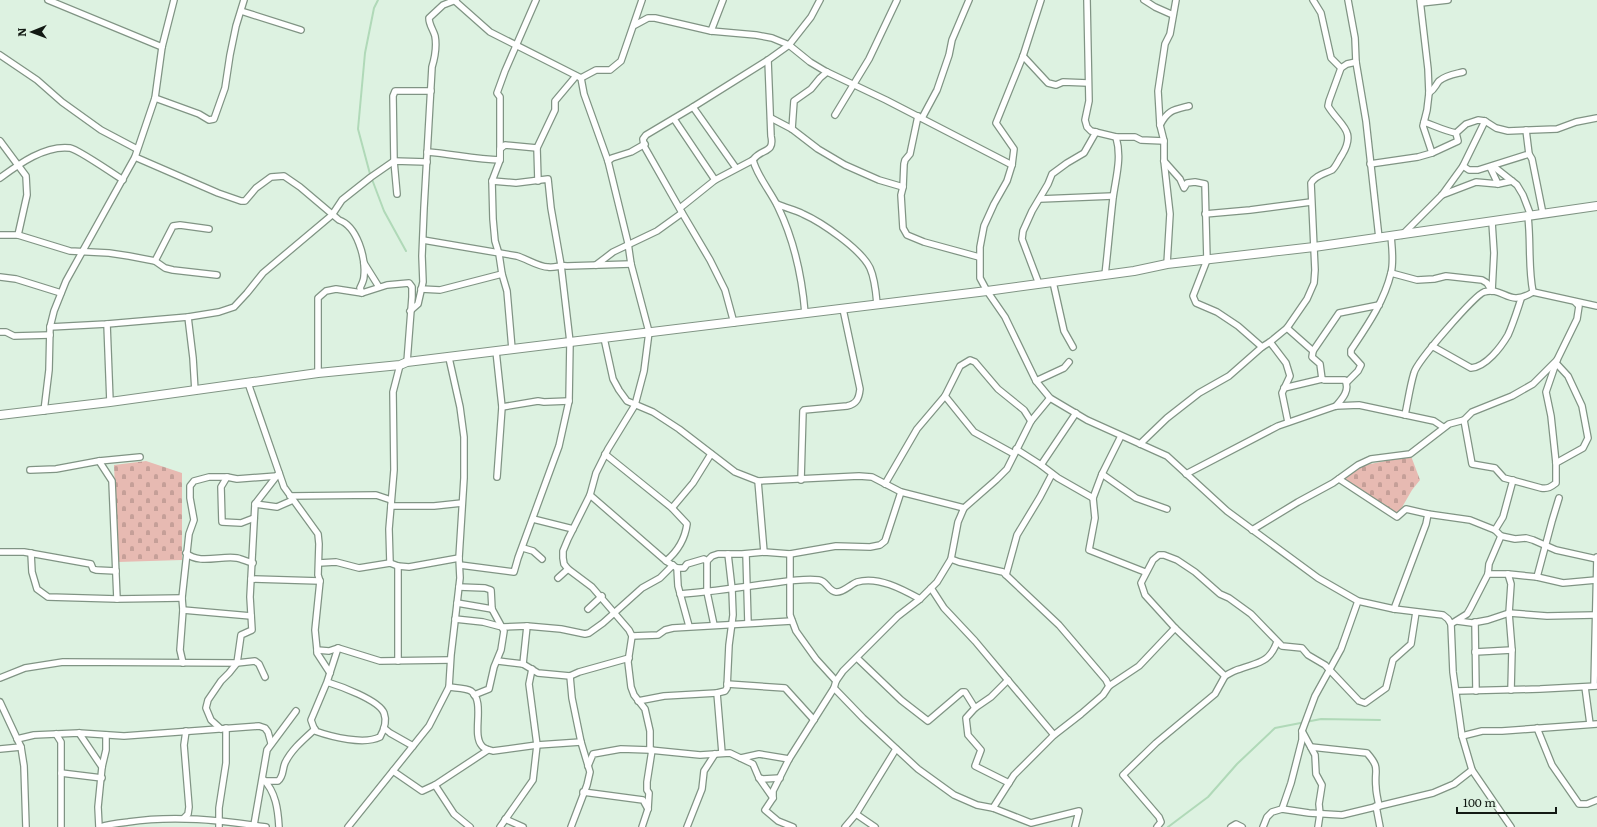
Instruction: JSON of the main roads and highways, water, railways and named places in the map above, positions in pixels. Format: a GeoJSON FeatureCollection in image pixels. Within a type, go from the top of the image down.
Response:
{"type":"FeatureCollection","features":[{"type":"Feature","properties":{"kind":"main road"},"geometry":{"type":"LineString","coordinates":[[0,415],[44,411],[196,391],[318,373],[449,358],[649,332],[734,323],[805,313],[843,310],[877,304],[1134,271],[1167,264],[1314,247],[1401,235],[1597,206]]}},
{"type":"Feature","properties":{"kind":"waterway"},"geometry":{"type":"LineString","coordinates":[[378,0],[374,8],[365,53],[358,129],[370,174],[384,211],[406,251]]}},
{"type":"Feature","properties":{"kind":"waterway"},"geometry":{"type":"LineString","coordinates":[[1168,827],[1208,797],[1237,764],[1275,728],[1321,719],[1380,720]]}}]}
